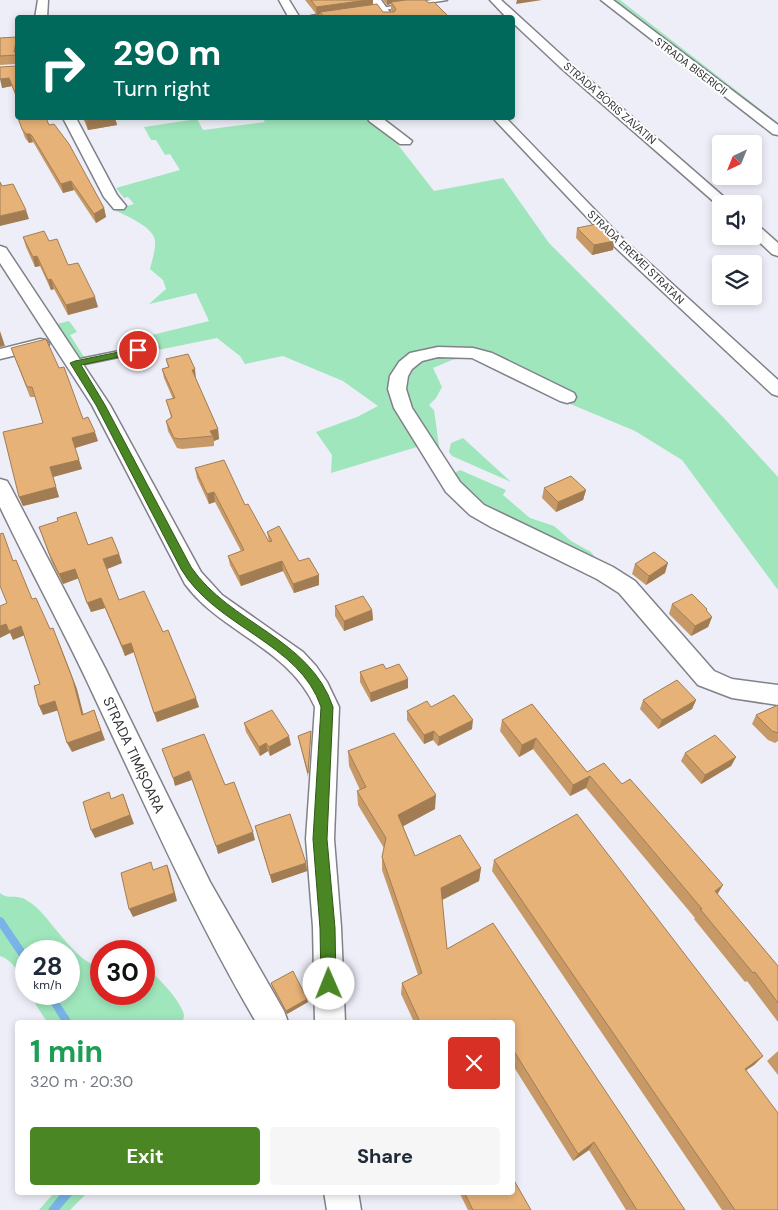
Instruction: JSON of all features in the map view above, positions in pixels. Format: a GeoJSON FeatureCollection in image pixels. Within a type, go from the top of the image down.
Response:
{"type":"FeatureCollection","features":[{"type":"Feature","properties":{"kind":"street"},"geometry":{"type":"LineString","coordinates":[[41,15],[43,0]]}},
{"type":"Feature","properties":{"kind":"street"},"geometry":{"type":"LineString","coordinates":[[284,0],[294,15]]}},
{"type":"Feature","properties":{"kind":"street","name":"STRADA BORIS ZAVATIN"},"geometry":{"type":"LineString","coordinates":[[496,0],[512,15]]}},
{"type":"Feature","properties":{"kind":"street","name":"STRADA BISERICII"},"geometry":{"type":"LineString","coordinates":[[606,0],[778,131]]}},
{"type":"Feature","properties":{"kind":"street","name":"STRADA BORIS ZAVATIN"},"geometry":{"type":"LineString","coordinates":[[515,18],[564,64],[716,195]]}},
{"type":"Feature","properties":{"kind":"street"},"geometry":{"type":"LineString","coordinates":[[70,120],[111,197],[119,206]]}},
{"type":"Feature","properties":{"kind":"street"},"geometry":{"type":"LineString","coordinates":[[377,120],[405,141]]}},
{"type":"Feature","properties":{"kind":"street","name":"STRADA EREMEI STRATAN"},"geometry":{"type":"LineString","coordinates":[[501,120],[620,244],[778,390]]}},
{"type":"Feature","properties":{"kind":"street"},"geometry":{"type":"LineString","coordinates":[[762,237],[778,252]]}},
{"type":"Feature","properties":{"kind":"street"},"geometry":{"type":"LineString","coordinates":[[0,251],[38,312],[75,363],[101,405],[187,569],[198,585],[213,601],[289,654],[311,676],[322,691],[327,707],[320,839],[327,928],[330,1020]]}},
{"type":"Feature","properties":{"kind":"street"},"geometry":{"type":"LineString","coordinates":[[0,354],[58,339]]}},
{"type":"Feature","properties":{"kind":"street"},"geometry":{"type":"LineString","coordinates":[[567,397],[486,357],[473,353],[447,351],[416,356],[405,366],[399,376],[397,389],[403,408],[453,487],[464,499],[498,522],[604,573],[628,587],[706,678],[725,688],[778,695]]}},
{"type":"Feature","properties":{"kind":"street","name":"STRADA TIMIȘOARA"},"geometry":{"type":"LineString","coordinates":[[0,486],[92,667],[166,823],[232,951],[272,1020]]}},
{"type":"Feature","properties":{"kind":"street"},"geometry":{"type":"LineString","coordinates":[[342,1195],[344,1210]]}},
{"type":"Feature","properties":{"kind":"lane"},"geometry":{"type":"LineString","coordinates":[[365,11],[444,0]]}},
{"type":"Feature","properties":{"kind":"lane"},"geometry":{"type":"LineString","coordinates":[[331,15],[338,14]]}},
{"type":"Feature","properties":{"kind":"lane"},"geometry":{"type":"LineString","coordinates":[[75,363],[154,347]]}},
{"type":"Feature","properties":{"kind":"green space"},"geometry":{"type":"Polygon","coordinates":[[[609,0],[620,0],[778,123],[778,128],[609,0]]]}},
{"type":"Feature","properties":{"kind":"green space"},"geometry":{"type":"Polygon","coordinates":[[[198,120],[203,130],[265,122],[264,120],[368,120],[395,141],[434,191],[503,178],[549,243],[723,417],[778,477],[778,590],[682,460],[635,431],[556,398],[472,357],[452,360],[433,368],[442,387],[436,398],[429,405],[434,410],[440,453],[430,443],[331,473],[332,455],[316,432],[357,417],[378,406],[343,381],[283,356],[245,364],[240,356],[217,338],[148,352],[140,338],[209,321],[196,293],[149,304],[166,289],[163,280],[150,269],[155,241],[150,231],[144,226],[114,210],[134,204],[128,197],[124,198],[116,188],[180,170],[170,154],[165,155],[156,140],[151,140],[144,127],[198,120]]]}},
{"type":"Feature","properties":{"kind":"green space"},"geometry":{"type":"Polygon","coordinates":[[[69,321],[77,332],[70,335],[84,357],[77,357],[53,325],[69,321]]]}},
{"type":"Feature","properties":{"kind":"green space"},"geometry":{"type":"Polygon","coordinates":[[[463,438],[511,482],[452,456],[449,452],[451,443],[463,438]]]}},
{"type":"Feature","properties":{"kind":"green space"},"geometry":{"type":"Polygon","coordinates":[[[460,470],[506,490],[503,495],[530,518],[554,526],[571,541],[591,552],[599,563],[488,513],[455,482],[454,473],[460,470]]]}},
{"type":"Feature","properties":{"kind":"green space"},"geometry":{"type":"Polygon","coordinates":[[[0,893],[5,896],[19,897],[35,906],[65,940],[15,940],[15,968],[0,956],[0,893]]]}},
{"type":"Feature","properties":{"kind":"green space"},"geometry":{"type":"Polygon","coordinates":[[[80,955],[90,963],[90,1005],[155,1005],[155,975],[173,995],[184,1015],[182,1020],[46,1020],[36,1005],[80,1005],[80,955]]]}},
{"type":"Feature","properties":{"kind":"green space"},"geometry":{"type":"Polygon","coordinates":[[[52,1195],[85,1195],[70,1210],[39,1210],[52,1195]]]}},
{"type":"Feature","properties":{"kind":"building"},"geometry":{"type":"Polygon","coordinates":[[[311,0],[367,0],[316,7],[311,0]]]}},
{"type":"Feature","properties":{"kind":"building"},"geometry":{"type":"Polygon","coordinates":[[[425,0],[429,3],[434,2],[447,15],[322,15],[320,12],[377,4],[383,12],[394,12],[396,9],[391,2],[425,0]]]}},
{"type":"Feature","properties":{"kind":"building"},"geometry":{"type":"Polygon","coordinates":[[[15,37],[15,55],[0,56],[0,38],[15,37]]]}},
{"type":"Feature","properties":{"kind":"building"},"geometry":{"type":"Polygon","coordinates":[[[15,66],[15,93],[9,78],[0,79],[0,67],[15,66]]]}},
{"type":"Feature","properties":{"kind":"building"},"geometry":{"type":"Polygon","coordinates":[[[19,120],[47,120],[49,125],[54,124],[69,144],[104,208],[94,214],[71,181],[61,184],[32,136],[26,134],[19,120]]]}},
{"type":"Feature","properties":{"kind":"building"},"geometry":{"type":"Polygon","coordinates":[[[0,182],[2,186],[13,184],[26,210],[0,216],[0,182]]]}},
{"type":"Feature","properties":{"kind":"building"},"geometry":{"type":"Polygon","coordinates":[[[597,224],[614,241],[594,245],[577,228],[597,224]]]}},
{"type":"Feature","properties":{"kind":"building"},"geometry":{"type":"Polygon","coordinates":[[[44,231],[49,241],[57,239],[68,265],[78,263],[95,297],[66,305],[51,279],[48,280],[37,256],[33,257],[23,237],[44,231]]]}},
{"type":"Feature","properties":{"kind":"building"},"geometry":{"type":"Polygon","coordinates":[[[46,339],[59,368],[64,367],[83,419],[88,417],[95,432],[72,438],[79,460],[50,467],[56,487],[19,497],[3,432],[43,423],[32,387],[27,387],[11,348],[46,339]]]}},
{"type":"Feature","properties":{"kind":"building"},"geometry":{"type":"Polygon","coordinates":[[[188,354],[195,369],[192,370],[218,429],[210,431],[213,436],[174,438],[166,421],[172,417],[166,400],[175,398],[162,369],[169,367],[166,359],[188,354]]]}},
{"type":"Feature","properties":{"kind":"building"},"geometry":{"type":"Polygon","coordinates":[[[224,460],[245,505],[248,504],[269,542],[272,541],[267,532],[279,526],[299,561],[309,558],[319,575],[293,584],[282,561],[239,576],[228,556],[244,550],[214,492],[207,494],[195,468],[224,460]]]}},
{"type":"Feature","properties":{"kind":"building"},"geometry":{"type":"Polygon","coordinates":[[[571,476],[586,490],[558,502],[544,488],[571,476]]]}},
{"type":"Feature","properties":{"kind":"building"},"geometry":{"type":"Polygon","coordinates":[[[76,512],[88,545],[112,537],[119,554],[103,559],[119,600],[144,591],[163,632],[168,630],[196,698],[154,713],[131,643],[122,646],[101,598],[87,603],[75,569],[59,574],[39,527],[58,521],[57,518],[76,512]]]}},
{"type":"Feature","properties":{"kind":"building"},"geometry":{"type":"Polygon","coordinates":[[[3,533],[13,561],[16,560],[32,599],[36,598],[50,629],[53,628],[73,680],[82,715],[94,710],[101,731],[67,743],[55,701],[39,706],[34,686],[40,684],[21,626],[9,631],[6,624],[0,626],[0,606],[7,603],[0,586],[0,534],[3,533]]]}},
{"type":"Feature","properties":{"kind":"building"},"geometry":{"type":"Polygon","coordinates":[[[654,552],[668,563],[649,576],[635,564],[654,552]]]}},
{"type":"Feature","properties":{"kind":"building"},"geometry":{"type":"Polygon","coordinates":[[[692,594],[712,617],[695,626],[672,604],[692,594]]]}},
{"type":"Feature","properties":{"kind":"building"},"geometry":{"type":"Polygon","coordinates":[[[363,596],[372,610],[344,621],[335,606],[363,596]]]}},
{"type":"Feature","properties":{"kind":"building"},"geometry":{"type":"Polygon","coordinates":[[[383,664],[386,669],[399,664],[408,679],[370,693],[360,672],[383,664]]]}},
{"type":"Feature","properties":{"kind":"building"},"geometry":{"type":"Polygon","coordinates":[[[677,680],[696,700],[662,720],[643,700],[677,680]]]}},
{"type":"Feature","properties":{"kind":"building"},"geometry":{"type":"Polygon","coordinates":[[[454,695],[473,720],[439,737],[434,731],[424,735],[407,711],[427,701],[431,707],[454,695]]]}},
{"type":"Feature","properties":{"kind":"building"},"geometry":{"type":"Polygon","coordinates":[[[532,704],[587,772],[604,763],[622,784],[630,779],[723,885],[715,891],[778,966],[778,1003],[755,972],[753,973],[700,909],[702,909],[590,776],[573,785],[536,738],[522,745],[502,720],[532,704]]]}},
{"type":"Feature","properties":{"kind":"building"},"geometry":{"type":"Polygon","coordinates":[[[778,705],[778,733],[772,731],[756,715],[778,705]]]}},
{"type":"Feature","properties":{"kind":"building"},"geometry":{"type":"Polygon","coordinates":[[[272,710],[289,736],[269,747],[266,743],[259,747],[244,723],[272,710]]]}},
{"type":"Feature","properties":{"kind":"building"},"geometry":{"type":"Polygon","coordinates":[[[311,731],[308,773],[298,736],[311,731]]]}},
{"type":"Feature","properties":{"kind":"building"},"geometry":{"type":"Polygon","coordinates":[[[394,733],[436,795],[398,815],[415,856],[460,835],[481,868],[441,888],[447,949],[493,923],[685,1210],[637,1210],[594,1142],[578,1154],[515,1053],[515,1020],[419,1020],[402,983],[422,973],[382,857],[386,838],[357,791],[366,787],[348,751],[394,733]]]}},
{"type":"Feature","properties":{"kind":"building"},"geometry":{"type":"Polygon","coordinates":[[[204,734],[225,785],[234,782],[253,832],[216,846],[189,771],[173,778],[162,749],[204,734]]]}},
{"type":"Feature","properties":{"kind":"building"},"geometry":{"type":"Polygon","coordinates":[[[715,735],[736,757],[705,775],[685,753],[715,735]]]}},
{"type":"Feature","properties":{"kind":"building"},"geometry":{"type":"Polygon","coordinates":[[[109,792],[111,799],[123,794],[130,815],[91,830],[83,802],[109,792]]]}},
{"type":"Feature","properties":{"kind":"building"},"geometry":{"type":"Polygon","coordinates":[[[290,814],[306,863],[270,875],[255,826],[290,814]]]}},
{"type":"Feature","properties":{"kind":"building"},"geometry":{"type":"Polygon","coordinates":[[[577,814],[763,1056],[745,1069],[778,1113],[778,1210],[735,1210],[494,860],[577,814]]]}},
{"type":"Feature","properties":{"kind":"building"},"geometry":{"type":"Polygon","coordinates":[[[151,862],[153,870],[167,865],[174,893],[129,909],[121,873],[151,862]]]}},
{"type":"Feature","properties":{"kind":"building"},"geometry":{"type":"Polygon","coordinates":[[[293,971],[307,999],[286,1011],[271,983],[293,971]]]}},
{"type":"Feature","properties":{"kind":"building"},"geometry":{"type":"Polygon","coordinates":[[[515,1182],[531,1210],[473,1210],[466,1195],[515,1195],[515,1182]]]}},
{"type":"Feature","properties":{"kind":"waterway"},"geometry":{"type":"LineString","coordinates":[[0,921],[15,943]]}},
{"type":"Feature","properties":{"kind":"waterway"},"geometry":{"type":"LineString","coordinates":[[56,1005],[66,1020]]}},
{"type":"Feature","properties":{"kind":"waterway"},"geometry":{"type":"LineString","coordinates":[[53,1210],[66,1195]]}},
{"type":"Feature","properties":{"kind":"route"},"geometry":{"type":"LineString","coordinates":[[138,350],[75,363],[101,405],[154,508],[187,569],[198,585],[213,601],[289,654],[311,676],[322,691],[327,707],[320,839],[329,984]]}}]}
